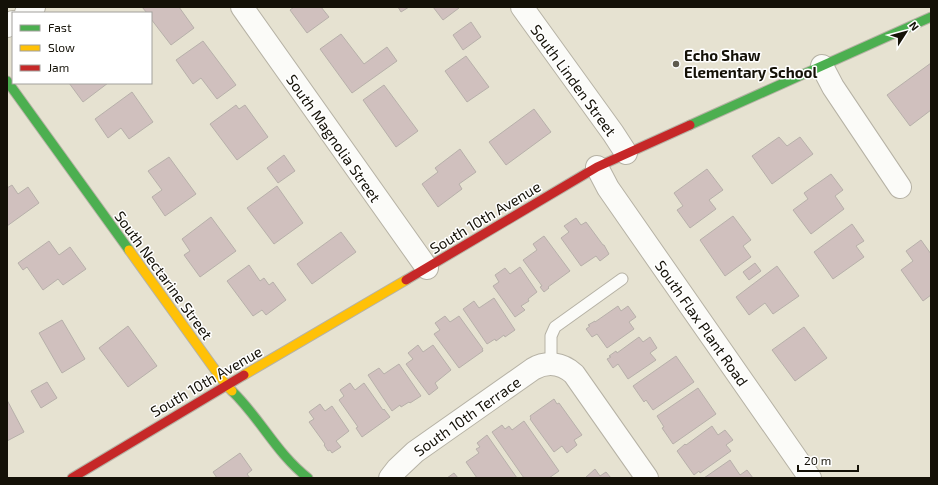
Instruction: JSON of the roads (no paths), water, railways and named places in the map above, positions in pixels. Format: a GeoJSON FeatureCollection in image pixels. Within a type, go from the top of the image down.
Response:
{"type":"FeatureCollection","features":[{"type":"Feature","properties":{"kind":"main road","name":"South 10th Avenue"},"geometry":{"type":"LineString","coordinates":[[72,478],[226,385],[597,167],[931,17]]}},
{"type":"Feature","properties":{"kind":"main road","name":"South Nectarine Street"},"geometry":{"type":"LineString","coordinates":[[7,81],[226,385],[245,404],[279,452],[308,478]]}},
{"type":"Feature","properties":{"kind":"street","name":"South Magnolia Street"},"geometry":{"type":"LineString","coordinates":[[242,7],[427,268]]}},
{"type":"Feature","properties":{"kind":"street","name":"South Linden Street"},"geometry":{"type":"LineString","coordinates":[[522,7],[626,153]]}},
{"type":"Feature","properties":{"kind":"street"},"geometry":{"type":"LineString","coordinates":[[822,66],[833,87],[900,186]]}},
{"type":"Feature","properties":{"kind":"street","name":"South Flax Plant Road"},"geometry":{"type":"LineString","coordinates":[[597,167],[608,188],[810,478]]}},
{"type":"Feature","properties":{"kind":"street"},"geometry":{"type":"LineString","coordinates":[[551,364],[564,366],[574,374],[647,478]]}},
{"type":"Feature","properties":{"kind":"street","name":"South 10th Terrace"},"geometry":{"type":"LineString","coordinates":[[390,478],[406,460],[425,444],[533,369],[551,364]]}},
{"type":"Feature","properties":{"kind":"lane"},"geometry":{"type":"LineString","coordinates":[[551,364],[551,336],[555,327],[622,280]]}},
{"type":"Feature","properties":{"kind":"place","name":"Echo Shaw Elementary School"},"geometry":{"type":"Point","coordinates":[676,64]}}]}
